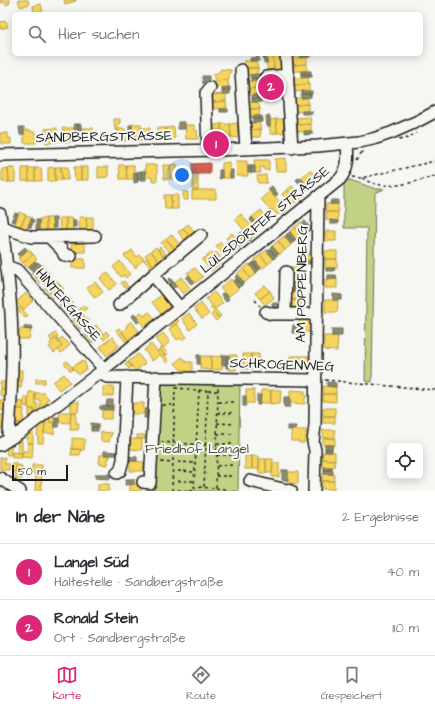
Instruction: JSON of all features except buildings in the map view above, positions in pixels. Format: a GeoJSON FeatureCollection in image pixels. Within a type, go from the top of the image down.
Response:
{"type":"FeatureCollection","features":[{"type":"Feature","properties":{"kind":"street"},"geometry":{"type":"LineString","coordinates":[[286,56],[292,148]]}},
{"type":"Feature","properties":{"kind":"street"},"geometry":{"type":"LineString","coordinates":[[241,70],[246,149]]}},
{"type":"Feature","properties":{"kind":"street"},"geometry":{"type":"LineString","coordinates":[[266,77],[288,76]]}},
{"type":"Feature","properties":{"kind":"street"},"geometry":{"type":"LineString","coordinates":[[208,150],[206,93],[210,88]]}},
{"type":"Feature","properties":{"kind":"street","name":"SANDBERGSTRASSE"},"geometry":{"type":"LineString","coordinates":[[0,155],[292,148],[347,143],[373,139],[391,133],[435,112]]}},
{"type":"Feature","properties":{"kind":"street","name":"LÜLSDORFER STRASSE"},"geometry":{"type":"LineString","coordinates":[[0,445],[22,431],[101,371],[340,179],[344,175],[348,164],[347,143]]}},
{"type":"Feature","properties":{"kind":"street","name":"AM POPPENBERG"},"geometry":{"type":"LineString","coordinates":[[314,491],[315,450],[313,442],[317,314],[318,197]]}},
{"type":"Feature","properties":{"kind":"street"},"geometry":{"type":"LineString","coordinates":[[0,214],[12,335],[10,438]]}},
{"type":"Feature","properties":{"kind":"street"},"geometry":{"type":"LineString","coordinates":[[2,227],[31,237],[94,236]]}},
{"type":"Feature","properties":{"kind":"street","name":"LÜLSDORFER STRASSE"},"geometry":{"type":"LineString","coordinates":[[119,305],[201,235]]}},
{"type":"Feature","properties":{"kind":"street"},"geometry":{"type":"LineString","coordinates":[[49,237],[62,250],[64,256],[71,256]]}},
{"type":"Feature","properties":{"kind":"street","name":"HINTERGASSE"},"geometry":{"type":"LineString","coordinates":[[4,259],[17,270],[101,371]]}},
{"type":"Feature","properties":{"kind":"street"},"geometry":{"type":"LineString","coordinates":[[285,314],[286,272]]}},
{"type":"Feature","properties":{"kind":"street"},"geometry":{"type":"LineString","coordinates":[[153,275],[180,308]]}},
{"type":"Feature","properties":{"kind":"street"},"geometry":{"type":"LineString","coordinates":[[266,312],[272,314],[317,314]]}},
{"type":"Feature","properties":{"kind":"street","name":"SCHROGENWEG"},"geometry":{"type":"LineString","coordinates":[[101,371],[107,377],[156,377],[176,383],[218,378],[315,380]]}},
{"type":"Feature","properties":{"kind":"street"},"geometry":{"type":"LineString","coordinates":[[117,473],[120,471],[123,460],[127,377]]}},
{"type":"Feature","properties":{"kind":"street"},"geometry":{"type":"LineString","coordinates":[[143,482],[150,483],[156,377]]}},
{"type":"Feature","properties":{"kind":"street"},"geometry":{"type":"LineString","coordinates":[[0,478],[20,491]]}},
{"type":"Feature","properties":{"kind":"street"},"geometry":{"type":"LineString","coordinates":[[250,481],[291,491]]}},
{"type":"Feature","properties":{"kind":"path"},"geometry":{"type":"LineString","coordinates":[[361,178],[435,161]]}},
{"type":"Feature","properties":{"kind":"path"},"geometry":{"type":"LineString","coordinates":[[351,177],[361,178],[377,185],[401,184],[435,176]]}},
{"type":"Feature","properties":{"kind":"path"},"geometry":{"type":"LineString","coordinates":[[216,488],[218,378]]}},
{"type":"Feature","properties":{"kind":"path","name":"SCHROGENWEG"},"geometry":{"type":"LineString","coordinates":[[315,380],[435,390]]}},
{"type":"Feature","properties":{"kind":"path"},"geometry":{"type":"LineString","coordinates":[[172,491],[176,383],[199,390],[218,391]]}},
{"type":"Feature","properties":{"kind":"path"},"geometry":{"type":"LineString","coordinates":[[178,490],[194,491],[199,390]]}},
{"type":"Feature","properties":{"kind":"path"},"geometry":{"type":"LineString","coordinates":[[204,488],[208,391]]}},
{"type":"Feature","properties":{"kind":"path"},"geometry":{"type":"LineString","coordinates":[[218,402],[236,402]]}},
{"type":"Feature","properties":{"kind":"path"},"geometry":{"type":"LineString","coordinates":[[218,413],[235,413]]}},
{"type":"Feature","properties":{"kind":"path"},"geometry":{"type":"LineString","coordinates":[[217,423],[235,424]]}},
{"type":"Feature","properties":{"kind":"path"},"geometry":{"type":"LineString","coordinates":[[217,434],[234,434]]}},
{"type":"Feature","properties":{"kind":"path"},"geometry":{"type":"LineString","coordinates":[[174,443],[196,445],[233,444]]}},
{"type":"Feature","properties":{"kind":"path"},"geometry":{"type":"LineString","coordinates":[[179,453],[196,454]]}},
{"type":"Feature","properties":{"kind":"path"},"geometry":{"type":"LineString","coordinates":[[217,455],[234,455]]}},
{"type":"Feature","properties":{"kind":"path"},"geometry":{"type":"LineString","coordinates":[[178,462],[195,463]]}},
{"type":"Feature","properties":{"kind":"path"},"geometry":{"type":"LineString","coordinates":[[217,466],[233,465]]}},
{"type":"Feature","properties":{"kind":"path"},"geometry":{"type":"LineString","coordinates":[[178,471],[195,472]]}},
{"type":"Feature","properties":{"kind":"path"},"geometry":{"type":"LineString","coordinates":[[216,476],[233,476]]}},
{"type":"Feature","properties":{"kind":"path"},"geometry":{"type":"LineString","coordinates":[[178,481],[194,481]]}},
{"type":"Feature","properties":{"kind":"path"},"geometry":{"type":"LineString","coordinates":[[194,487],[224,488],[224,491]]}},
{"type":"Feature","properties":{"kind":"green space"},"geometry":{"type":"Polygon","coordinates":[[[350,180],[376,189],[384,189],[375,193],[372,382],[365,381],[367,228],[344,228],[344,185],[345,182],[350,180]]]}},
{"type":"Feature","properties":{"kind":"green space","name":"Friedhof Langel"},"geometry":{"type":"Polygon","coordinates":[[[158,383],[240,384],[238,491],[153,491],[158,383]]]}},
{"type":"Feature","properties":{"kind":"place","name":"Ronald Stein"},"geometry":{"type":"Point","coordinates":[271,87]}},
{"type":"Feature","properties":{"kind":"place","name":"Langel Süd"},"geometry":{"type":"Point","coordinates":[216,144]}}]}
